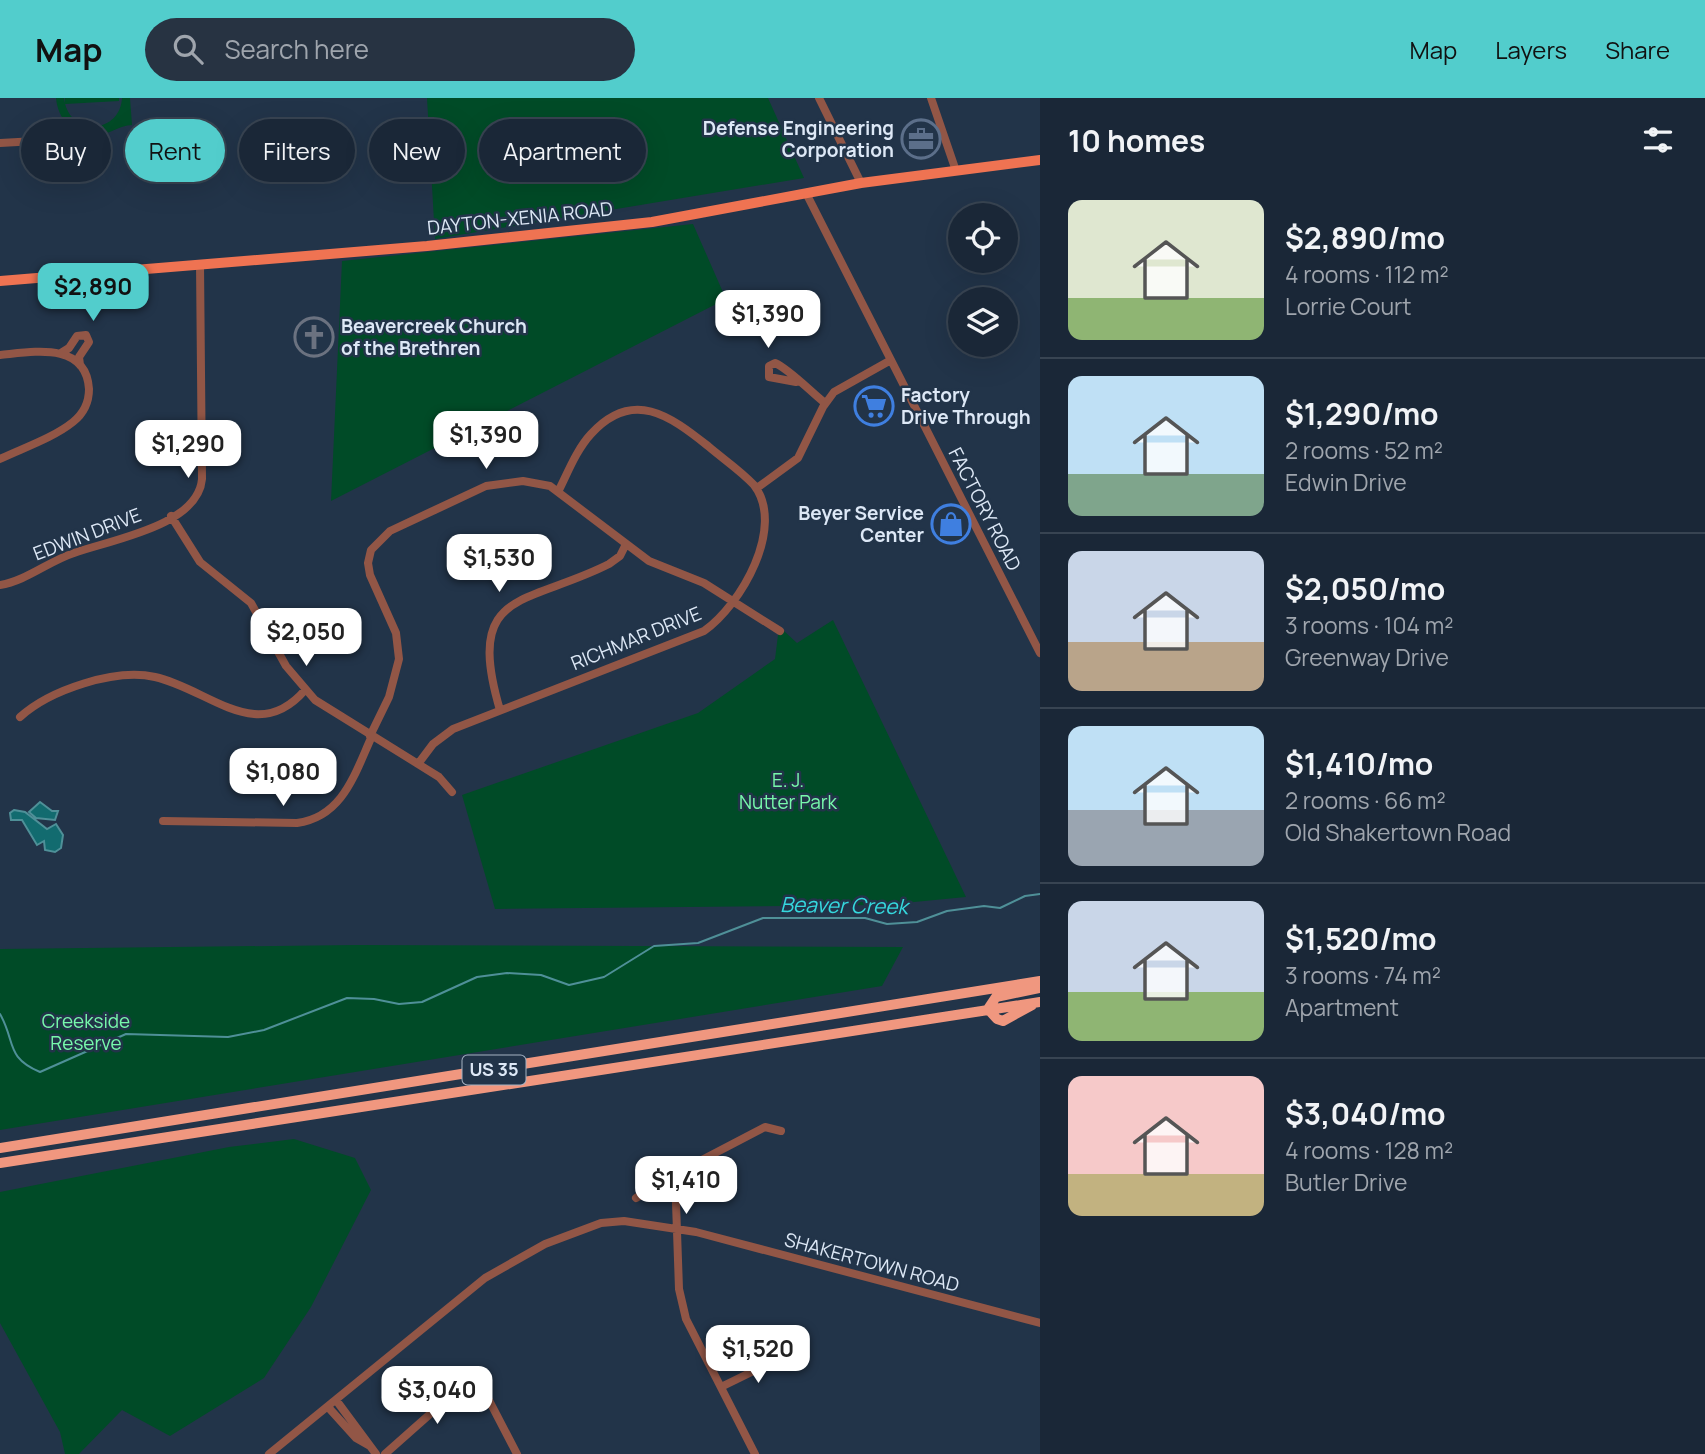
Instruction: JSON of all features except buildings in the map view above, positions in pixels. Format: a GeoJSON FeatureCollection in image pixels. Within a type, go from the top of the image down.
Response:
{"type":"FeatureCollection","features":[{"type":"Feature","properties":{"kind":"highway","name":"US 35"},"geometry":{"type":"LineString","coordinates":[[0,1148],[1040,981]]}},
{"type":"Feature","properties":{"kind":"highway"},"geometry":{"type":"LineString","coordinates":[[1040,988],[996,997],[988,1009],[997,1019],[1003,1021],[1040,1000]]}},
{"type":"Feature","properties":{"kind":"highway","name":"US 35"},"geometry":{"type":"LineString","coordinates":[[0,1163],[1040,1000]]}},
{"type":"Feature","properties":{"kind":"main road","name":"DAYTON-XENIA ROAD"},"geometry":{"type":"LineString","coordinates":[[0,281],[427,246],[652,222],[861,183],[955,168],[1040,160]]}},
{"type":"Feature","properties":{"kind":"street"},"geometry":{"type":"LineString","coordinates":[[820,98],[861,183]]}},
{"type":"Feature","properties":{"kind":"street"},"geometry":{"type":"LineString","coordinates":[[931,98],[955,168]]}},
{"type":"Feature","properties":{"kind":"street"},"geometry":{"type":"LineString","coordinates":[[0,143],[21,142]]}},
{"type":"Feature","properties":{"kind":"street","name":"FACTORY ROAD"},"geometry":{"type":"LineString","coordinates":[[806,193],[1040,653]]}},
{"type":"Feature","properties":{"kind":"street","name":"EDWIN DRIVE"},"geometry":{"type":"LineString","coordinates":[[0,585],[74,552],[124,539],[193,503],[202,483],[200,264]]}},
{"type":"Feature","properties":{"kind":"street"},"geometry":{"type":"LineString","coordinates":[[0,355],[61,353],[69,348],[77,336],[86,335],[89,342],[79,357],[87,378],[89,394],[80,415],[70,425],[0,459]]}},
{"type":"Feature","properties":{"kind":"street"},"geometry":{"type":"LineString","coordinates":[[61,353],[80,365]]}},
{"type":"Feature","properties":{"kind":"street"},"geometry":{"type":"LineString","coordinates":[[559,490],[594,430],[616,416],[644,410],[674,419],[757,488],[798,458],[825,403],[845,384],[891,360]]}},
{"type":"Feature","properties":{"kind":"street"},"geometry":{"type":"LineString","coordinates":[[796,382],[825,403]]}},
{"type":"Feature","properties":{"kind":"street"},"geometry":{"type":"LineString","coordinates":[[163,821],[297,823],[317,819],[329,811],[345,794],[389,696],[399,659],[396,634],[368,567],[369,556],[376,542],[390,531],[484,486],[523,481],[545,484],[559,490],[655,565],[704,583],[780,631]]}},
{"type":"Feature","properties":{"kind":"street","name":"RICHMAR DRIVE"},"geometry":{"type":"LineString","coordinates":[[418,764],[446,733],[700,634],[716,622],[756,561],[764,540],[765,514],[757,488]]}},
{"type":"Feature","properties":{"kind":"street"},"geometry":{"type":"LineString","coordinates":[[171,516],[200,562],[251,603],[286,666],[305,690],[331,712],[445,781],[452,792]]}},
{"type":"Feature","properties":{"kind":"street"},"geometry":{"type":"LineString","coordinates":[[500,710],[489,659],[490,635],[496,618],[514,602],[609,564],[620,556],[626,544]]}},
{"type":"Feature","properties":{"kind":"street"},"geometry":{"type":"LineString","coordinates":[[20,717],[64,693],[104,677],[120,674],[163,679],[232,709],[258,715],[283,710],[305,690]]}},
{"type":"Feature","properties":{"kind":"street"},"geometry":{"type":"LineString","coordinates":[[636,1198],[675,1174],[765,1127],[781,1131]]}},
{"type":"Feature","properties":{"kind":"street"},"geometry":{"type":"LineString","coordinates":[[675,1174],[679,1289],[686,1319],[755,1454]]}},
{"type":"Feature","properties":{"kind":"street","name":"SHAKERTOWN ROAD"},"geometry":{"type":"LineString","coordinates":[[269,1454],[476,1285],[525,1254],[566,1234],[601,1223],[624,1221],[677,1229],[827,1265],[1040,1323]]}},
{"type":"Feature","properties":{"kind":"street"},"geometry":{"type":"LineString","coordinates":[[721,1387],[782,1357]]}},
{"type":"Feature","properties":{"kind":"street"},"geometry":{"type":"LineString","coordinates":[[385,1454],[441,1403],[479,1381],[517,1454]]}},
{"type":"Feature","properties":{"kind":"street"},"geometry":{"type":"LineString","coordinates":[[336,1400],[364,1433],[376,1454]]}},
{"type":"Feature","properties":{"kind":"street"},"geometry":{"type":"LineString","coordinates":[[328,1407],[356,1438],[370,1446]]}},
{"type":"Feature","properties":{"kind":"green space"},"geometry":{"type":"Polygon","coordinates":[[[56,98],[64,98],[67,110],[74,119],[64,119],[56,98]]]}},
{"type":"Feature","properties":{"kind":"green space"},"geometry":{"type":"Polygon","coordinates":[[[65,98],[119,98],[119,101],[65,104],[65,98]]]}},
{"type":"Feature","properties":{"kind":"green space"},"geometry":{"type":"Polygon","coordinates":[[[122,98],[130,98],[132,119],[125,119],[123,127],[111,131],[111,120],[117,114],[122,98]]]}},
{"type":"Feature","properties":{"kind":"green space"},"geometry":{"type":"Polygon","coordinates":[[[427,98],[768,98],[804,178],[435,239],[432,182],[465,182],[465,119],[428,119],[427,98]]]}},
{"type":"Feature","properties":{"kind":"green space"},"geometry":{"type":"Polygon","coordinates":[[[693,224],[726,299],[331,501],[342,261],[693,224]]]}},
{"type":"Feature","properties":{"kind":"green space","name":"E. J. Nutter Park"},"geometry":{"type":"Polygon","coordinates":[[[833,620],[966,897],[883,905],[495,909],[462,795],[698,713],[775,659],[778,635],[784,631],[797,643],[833,620]]]}},
{"type":"Feature","properties":{"kind":"green space","name":"Creekside Reserve"},"geometry":{"type":"Polygon","coordinates":[[[356,945],[903,947],[882,986],[0,1130],[0,949],[356,945]]]}},
{"type":"Feature","properties":{"kind":"green space"},"geometry":{"type":"Polygon","coordinates":[[[294,1139],[355,1158],[371,1190],[311,1307],[264,1378],[170,1436],[122,1410],[79,1454],[65,1454],[60,1432],[0,1323],[0,1192],[229,1147],[294,1139]]]}},
{"type":"Feature","properties":{"kind":"shaded area"},"geometry":{"type":"Polygon","coordinates":[[[40,802],[52,811],[58,811],[55,820],[36,818],[29,812],[40,802]]]}},
{"type":"Feature","properties":{"kind":"shaded area"},"geometry":{"type":"Polygon","coordinates":[[[14,810],[25,812],[47,829],[56,824],[63,835],[61,848],[55,852],[45,850],[44,841],[37,845],[22,820],[11,820],[10,813],[14,810]]]}},
{"type":"Feature","properties":{"kind":"waterway","name":"Beaver Creek"},"geometry":{"type":"LineString","coordinates":[[0,1014],[16,1054],[21,1061],[40,1072],[126,1034],[228,1037],[264,1030],[347,998],[374,999],[399,1004],[422,1002],[477,977],[507,973],[541,975],[569,985],[604,977],[654,946],[698,943],[763,918],[865,918],[887,924],[917,922],[947,911],[984,906],[1000,908],[1025,896],[1040,894]]}},
{"type":"Feature","properties":{"kind":"place","name":"Defense Engineering Corporation"},"geometry":{"type":"Point","coordinates":[921,139]}},
{"type":"Feature","properties":{"kind":"place","name":"Beavercreek Church of the Brethren"},"geometry":{"type":"Point","coordinates":[314,337]}},
{"type":"Feature","properties":{"kind":"place","name":"Factory Drive Through"},"geometry":{"type":"Point","coordinates":[874,406]}},
{"type":"Feature","properties":{"kind":"place","name":"Beyer Service Center"},"geometry":{"type":"Point","coordinates":[951,524]}}]}
